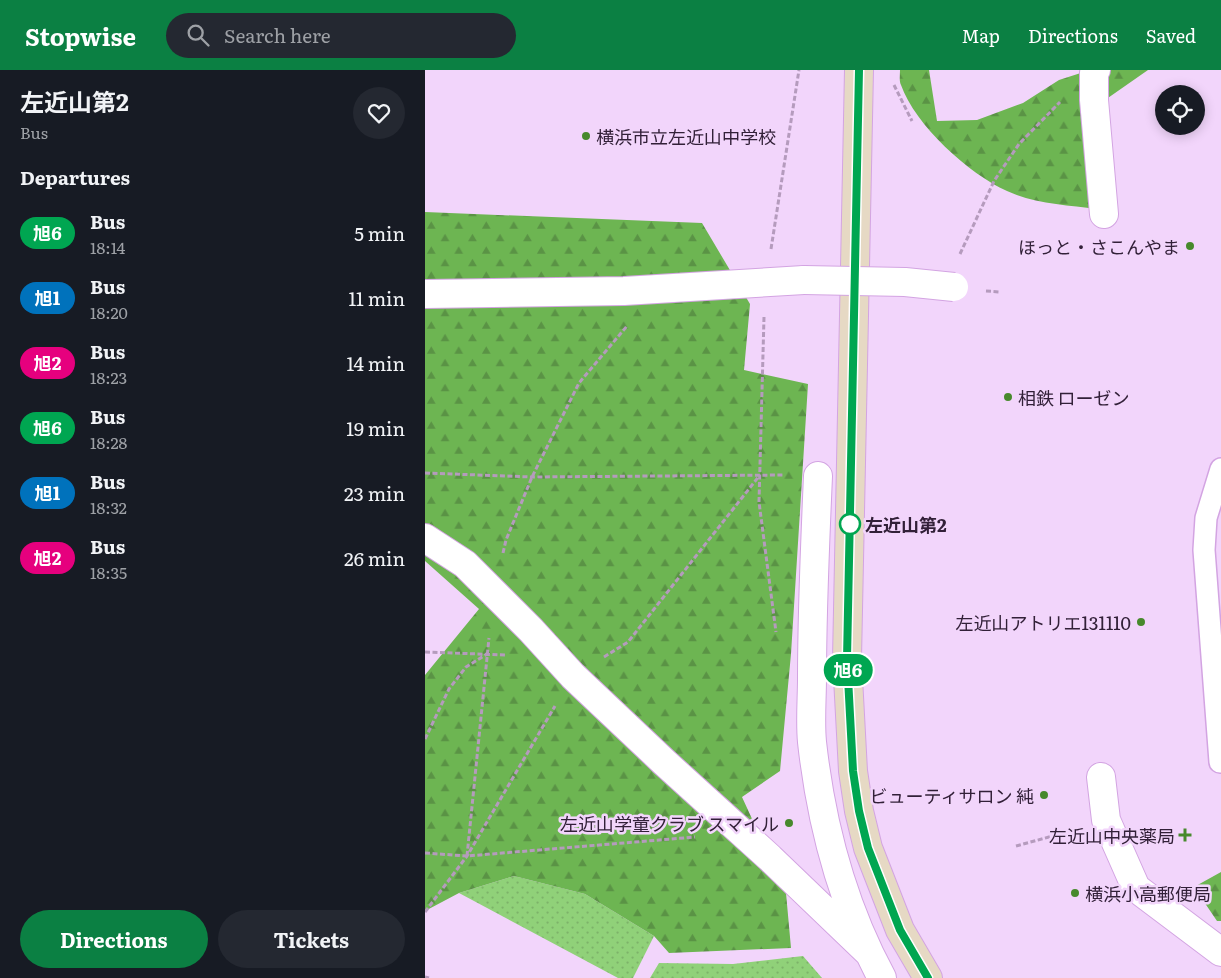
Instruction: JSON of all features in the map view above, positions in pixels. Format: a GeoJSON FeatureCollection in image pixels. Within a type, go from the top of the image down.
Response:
{"type":"FeatureCollection","features":[{"type":"Feature","properties":{"kind":"street"},"geometry":{"type":"LineString","coordinates":[[859,70],[847,659],[853,771],[859,811],[868,848],[900,930],[921,975]]}},
{"type":"Feature","properties":{"kind":"street"},"geometry":{"type":"LineString","coordinates":[[1095,72],[1094,100],[1105,214]]}},
{"type":"Feature","properties":{"kind":"street"},"geometry":{"type":"LineString","coordinates":[[425,294],[658,289],[804,280],[905,282],[949,287]]}},
{"type":"Feature","properties":{"kind":"street"},"geometry":{"type":"LineString","coordinates":[[817,476],[811,634],[812,740],[819,794],[829,842],[869,952],[882,978]]}},
{"type":"Feature","properties":{"kind":"street"},"geometry":{"type":"LineString","coordinates":[[425,538],[465,564],[531,630],[573,676],[869,952]]}},
{"type":"Feature","properties":{"kind":"street"},"geometry":{"type":"LineString","coordinates":[[1101,777],[1106,820],[1136,888],[1221,952]]}},
{"type":"Feature","properties":{"kind":"lane"},"geometry":{"type":"LineString","coordinates":[[1220,476],[1206,518],[1205,550],[1220,762]]}},
{"type":"Feature","properties":{"kind":"path"},"geometry":{"type":"LineString","coordinates":[[776,634],[759,502],[762,358],[766,282],[799,70]]}},
{"type":"Feature","properties":{"kind":"path"},"geometry":{"type":"LineString","coordinates":[[949,287],[994,181],[1019,144],[1044,116],[1082,81],[1095,72]]}},
{"type":"Feature","properties":{"kind":"path"},"geometry":{"type":"LineString","coordinates":[[893,83],[912,121]]}},
{"type":"Feature","properties":{"kind":"path"},"geometry":{"type":"LineString","coordinates":[[467,856],[494,594],[506,540],[532,477],[579,383],[658,289]]}},
{"type":"Feature","properties":{"kind":"path"},"geometry":{"type":"LineString","coordinates":[[425,473],[532,477],[760,474]]}},
{"type":"Feature","properties":{"kind":"path"},"geometry":{"type":"LineString","coordinates":[[425,912],[467,856],[573,676],[628,642],[760,474]]}},
{"type":"Feature","properties":{"kind":"path"},"geometry":{"type":"LineString","coordinates":[[425,652],[513,656]]}},
{"type":"Feature","properties":{"kind":"path"},"geometry":{"type":"LineString","coordinates":[[425,739],[449,689],[466,667],[487,654]]}},
{"type":"Feature","properties":{"kind":"path"},"geometry":{"type":"LineString","coordinates":[[1016,846],[1071,831],[1071,822]]}},
{"type":"Feature","properties":{"kind":"path"},"geometry":{"type":"LineString","coordinates":[[425,854],[467,856],[743,833]]}},
{"type":"Feature","properties":{"kind":"path"},"geometry":{"type":"LineString","coordinates":[[425,976],[429,978]]}},
{"type":"Feature","properties":{"kind":"green space"},"geometry":{"type":"Polygon","coordinates":[[[900,70],[929,70],[937,121],[977,120],[1023,103],[1059,80],[1090,70],[1148,70],[1105,100],[1097,209],[1029,199],[1007,191],[976,173],[945,147],[918,116],[901,85],[900,70]]]}},
{"type":"Feature","properties":{"kind":"green space"},"geometry":{"type":"Polygon","coordinates":[[[425,212],[702,223],[750,304],[744,370],[808,384],[791,654],[780,771],[742,797],[786,893],[791,948],[669,953],[654,936],[585,894],[514,876],[459,893],[425,911],[425,675],[479,609],[425,561],[425,212]]]}},
{"type":"Feature","properties":{"kind":"green space"},"geometry":{"type":"Polygon","coordinates":[[[1221,872],[1221,921],[1217,921],[1194,887],[1221,872]]]}},
{"type":"Feature","properties":{"kind":"green space"},"geometry":{"type":"Polygon","coordinates":[[[514,876],[585,894],[654,936],[633,978],[618,978],[459,893],[514,876]]]}},
{"type":"Feature","properties":{"kind":"green space"},"geometry":{"type":"Polygon","coordinates":[[[803,956],[822,978],[650,978],[659,963],[733,964],[803,956]]]}},
{"type":"Feature","properties":{"kind":"bus line","name":"旭6"},"geometry":{"type":"LineString","coordinates":[[859,70],[847,659],[853,771],[859,811],[868,848],[900,930],[920,968],[928,978]]}},
{"type":"Feature","properties":{"kind":"place","name":"横浜市立左近山中学校"},"geometry":{"type":"Point","coordinates":[586,136]}},
{"type":"Feature","properties":{"kind":"place","name":"ほっと・さこんやま"},"geometry":{"type":"Point","coordinates":[1190,246]}},
{"type":"Feature","properties":{"kind":"place","name":"相鉄 ローゼン"},"geometry":{"type":"Point","coordinates":[1008,397]}},
{"type":"Feature","properties":{"kind":"place","name":"左近山第2"},"geometry":{"type":"Point","coordinates":[850,524]}},
{"type":"Feature","properties":{"kind":"place","name":"左近山アトリエ131110"},"geometry":{"type":"Point","coordinates":[1141,622]}},
{"type":"Feature","properties":{"kind":"place","name":"ビューティサロン 純"},"geometry":{"type":"Point","coordinates":[1044,795]}},
{"type":"Feature","properties":{"kind":"place","name":"左近山学童クラブ スマイル"},"geometry":{"type":"Point","coordinates":[789,823]}},
{"type":"Feature","properties":{"kind":"place","name":"左近山中央薬局"},"geometry":{"type":"Point","coordinates":[1185,835]}},
{"type":"Feature","properties":{"kind":"place","name":"横浜小高郵便局"},"geometry":{"type":"Point","coordinates":[1075,893]}}]}
